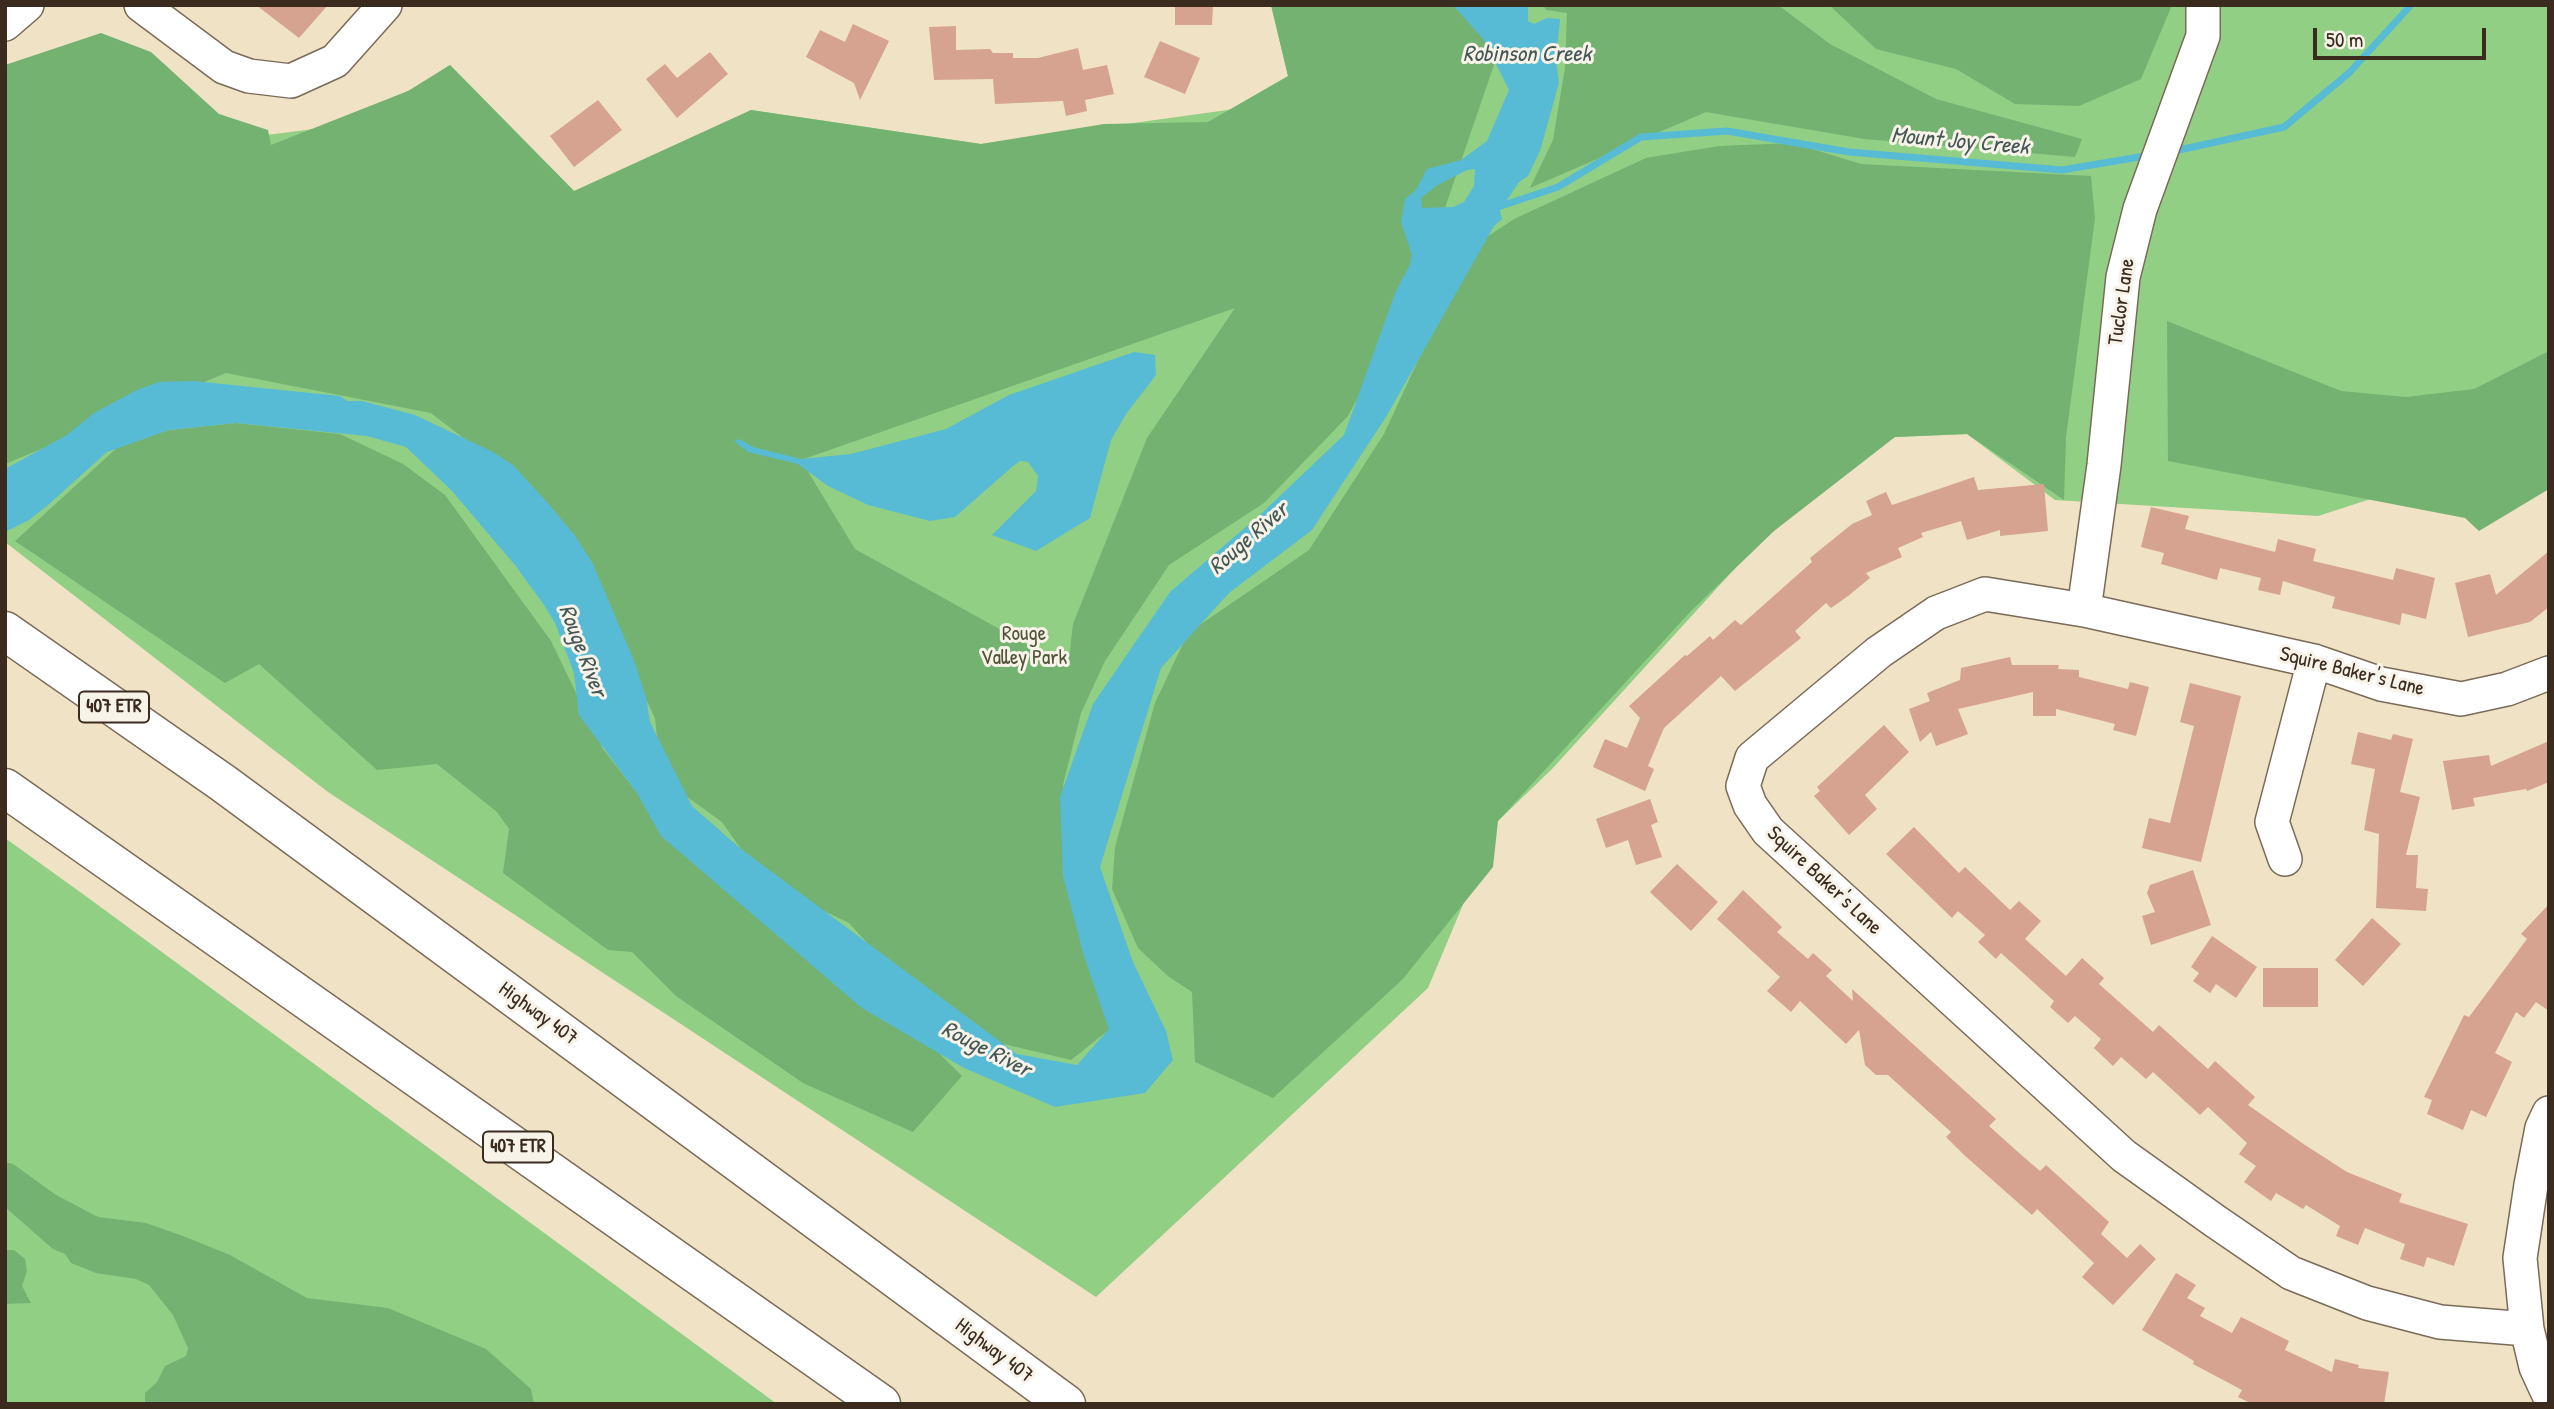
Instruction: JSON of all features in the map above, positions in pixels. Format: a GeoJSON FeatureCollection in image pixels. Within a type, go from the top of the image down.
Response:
{"type":"FeatureCollection","features":[{"type":"Feature","properties":{"kind":"highway","name":"Highway 407"},"geometry":{"type":"LineString","coordinates":[[5,631],[223,783],[1066,1404]]}},
{"type":"Feature","properties":{"kind":"highway","name":"407 ETR"},"geometry":{"type":"LineString","coordinates":[[5,788],[154,890],[881,1404]]}},
{"type":"Feature","properties":{"kind":"street"},"geometry":{"type":"LineString","coordinates":[[5,24],[27,5]]}},
{"type":"Feature","properties":{"kind":"street"},"geometry":{"type":"LineString","coordinates":[[141,5],[224,67],[249,76],[291,81],[335,61],[385,5]]}},
{"type":"Feature","properties":{"kind":"street","name":"Tuclor Lane"},"geometry":{"type":"LineString","coordinates":[[2084,610],[2104,465],[2123,277],[2140,209],[2203,36],[2203,5]]}},
{"type":"Feature","properties":{"kind":"street","name":"Squire Baker's Lane"},"geometry":{"type":"LineString","coordinates":[[2527,1329],[2440,1322],[2367,1303],[2291,1273],[2124,1156],[1768,831],[1750,805],[1743,786],[1752,758],[1879,652],[1936,613],[1985,594],[2084,610],[2314,662],[2381,684],[2461,699],[2507,690],[2549,673]]}},
{"type":"Feature","properties":{"kind":"street"},"geometry":{"type":"LineString","coordinates":[[2285,859],[2272,822],[2314,662]]}},
{"type":"Feature","properties":{"kind":"street"},"geometry":{"type":"LineString","coordinates":[[2549,1113],[2535,1162],[2520,1258],[2527,1329],[2536,1367],[2549,1395]]}},
{"type":"Feature","properties":{"kind":"green space","name":"Rouge Valley Park"},"geometry":{"type":"Polygon","coordinates":[[[1271,5],[2549,5],[2549,432],[2507,455],[2318,516],[2055,500],[1967,434],[1895,437],[1791,507],[1552,769],[1498,821],[1428,988],[1096,1297],[328,792],[5,542],[5,105],[227,140],[322,128],[415,88],[450,65],[574,191],[694,145],[751,110],[981,144],[1242,108],[1288,76],[1271,5]]]}},
{"type":"Feature","properties":{"kind":"green space"},"geometry":{"type":"Polygon","coordinates":[[[1271,5],[1500,5],[1496,59],[1423,272],[1348,416],[1264,503],[1169,565],[1105,661],[1081,713],[1063,785],[1076,907],[1119,1022],[1071,1060],[995,1042],[911,991],[849,923],[764,882],[722,822],[661,778],[655,718],[578,561],[480,451],[431,413],[226,373],[5,464],[5,65],[101,33],[151,52],[219,114],[268,130],[271,145],[408,91],[450,65],[574,191],[751,110],[981,144],[1104,124],[1208,122],[1288,76],[1271,5]],[[1235,308],[801,460],[855,549],[1068,667],[1073,624],[1147,438],[1235,308]]]}},
{"type":"Feature","properties":{"kind":"green space"},"geometry":{"type":"Polygon","coordinates":[[[1543,5],[1778,5],[1830,44],[1936,99],[2082,139],[2075,157],[1864,139],[1706,112],[1530,188],[1553,140],[1565,68],[1567,13],[1546,10],[1543,5]]]}},
{"type":"Feature","properties":{"kind":"green space"},"geometry":{"type":"Polygon","coordinates":[[[1829,5],[2172,5],[2141,79],[2079,106],[2015,104],[1956,69],[1876,49],[1829,5]]]}},
{"type":"Feature","properties":{"kind":"green space"},"geometry":{"type":"Polygon","coordinates":[[[1793,143],[1861,164],[2091,176],[2095,218],[2066,437],[2064,500],[1967,434],[1895,437],[1774,531],[1691,611],[1498,821],[1493,867],[1402,980],[1273,1098],[1195,1062],[1192,992],[1169,977],[1138,948],[1112,889],[1115,847],[1155,703],[1188,633],[1309,550],[1384,434],[1470,248],[1514,219],[1646,158],[1719,146],[1793,143]]]}},
{"type":"Feature","properties":{"kind":"green space"},"geometry":{"type":"Polygon","coordinates":[[[2167,321],[2341,391],[2406,397],[2474,389],[2549,351],[2549,489],[2479,531],[2465,518],[2168,461],[2167,321]]]}},
{"type":"Feature","properties":{"kind":"green space"},"geometry":{"type":"Polygon","coordinates":[[[236,423],[340,434],[403,464],[445,495],[551,641],[603,749],[642,799],[917,1031],[962,1076],[913,1132],[803,1083],[676,996],[632,952],[608,950],[503,873],[509,829],[497,812],[437,764],[377,770],[259,664],[225,683],[15,541],[120,445],[169,430],[236,423]]]}},
{"type":"Feature","properties":{"kind":"green space"},"geometry":{"type":"Polygon","coordinates":[[[5,838],[87,897],[777,1404],[5,1404],[5,838]]]}},
{"type":"Feature","properties":{"kind":"green space"},"geometry":{"type":"Polygon","coordinates":[[[5,1162],[13,1164],[56,1195],[98,1217],[146,1223],[230,1255],[307,1298],[388,1308],[486,1349],[531,1389],[534,1404],[145,1404],[145,1393],[157,1382],[165,1366],[186,1356],[188,1348],[173,1315],[149,1285],[136,1279],[96,1273],[71,1263],[65,1254],[53,1249],[5,1207],[5,1162]]]}},
{"type":"Feature","properties":{"kind":"green space"},"geometry":{"type":"Polygon","coordinates":[[[5,1250],[14,1250],[25,1259],[27,1271],[22,1286],[31,1303],[5,1304],[5,1250]]]}},
{"type":"Feature","properties":{"kind":"water"},"geometry":{"type":"Polygon","coordinates":[[[1453,5],[1528,5],[1528,21],[1534,24],[1547,18],[1560,19],[1556,61],[1559,83],[1540,151],[1528,176],[1519,182],[1500,211],[1502,219],[1494,226],[1386,417],[1312,530],[1229,593],[1161,668],[1100,867],[1133,962],[1166,1031],[1173,1060],[1145,1093],[1055,1107],[964,1068],[862,1008],[661,836],[637,793],[579,715],[574,673],[555,623],[544,605],[515,565],[451,490],[406,447],[367,436],[236,423],[169,430],[107,452],[47,506],[29,520],[5,532],[5,469],[67,435],[94,413],[137,390],[159,382],[193,381],[340,396],[347,401],[362,401],[415,415],[493,452],[513,465],[546,501],[576,537],[593,564],[635,663],[646,697],[650,722],[692,806],[741,849],[1017,1054],[1077,1065],[1109,1029],[1084,956],[1063,876],[1060,797],[1093,704],[1170,592],[1261,514],[1344,435],[1396,291],[1410,265],[1412,255],[1401,222],[1405,199],[1416,190],[1427,169],[1461,160],[1487,141],[1509,90],[1484,40],[1453,5]],[[1475,169],[1467,170],[1436,186],[1421,198],[1422,208],[1453,207],[1464,202],[1474,186],[1475,169]]]}},
{"type":"Feature","properties":{"kind":"water"},"geometry":{"type":"Polygon","coordinates":[[[1134,352],[1155,355],[1156,375],[1126,414],[1111,440],[1090,518],[1036,551],[992,535],[1036,491],[1038,476],[1028,462],[1020,461],[1012,467],[955,517],[930,521],[868,505],[828,486],[798,464],[748,452],[734,441],[739,439],[753,447],[801,459],[851,454],[946,429],[1009,395],[1134,352]]]}},
{"type":"Feature","properties":{"kind":"building"},"geometry":{"type":"Polygon","coordinates":[[[256,5],[328,5],[299,38],[256,5]]]}},
{"type":"Feature","properties":{"kind":"building"},"geometry":{"type":"Polygon","coordinates":[[[1175,5],[1213,5],[1212,25],[1175,25],[1175,5]]]}},
{"type":"Feature","properties":{"kind":"building"},"geometry":{"type":"Polygon","coordinates":[[[853,24],[889,41],[860,100],[854,83],[806,57],[820,30],[845,42],[853,24]]]}},
{"type":"Feature","properties":{"kind":"building"},"geometry":{"type":"Polygon","coordinates":[[[956,26],[956,50],[990,49],[993,53],[1013,53],[1013,58],[1038,58],[1078,48],[1083,70],[1107,65],[1114,94],[1085,100],[1087,111],[1066,116],[1063,101],[995,104],[993,79],[934,80],[929,27],[956,26]]]}},
{"type":"Feature","properties":{"kind":"building"},"geometry":{"type":"Polygon","coordinates":[[[1160,41],[1200,58],[1185,94],[1144,77],[1160,41]]]}},
{"type":"Feature","properties":{"kind":"building"},"geometry":{"type":"Polygon","coordinates":[[[710,52],[728,74],[677,118],[646,79],[665,64],[677,78],[710,52]]]}},
{"type":"Feature","properties":{"kind":"building"},"geometry":{"type":"Polygon","coordinates":[[[598,100],[622,130],[574,167],[550,136],[598,100]]]}},
{"type":"Feature","properties":{"kind":"building"},"geometry":{"type":"Polygon","coordinates":[[[1974,477],[1978,490],[2044,484],[2048,531],[2000,536],[2000,530],[1967,540],[1961,521],[1921,533],[1923,537],[1898,548],[1902,557],[1866,573],[1870,578],[1831,608],[1826,603],[1795,631],[1801,638],[1735,691],[1721,676],[1664,728],[1648,766],[1654,769],[1645,791],[1593,767],[1605,739],[1627,748],[1640,718],[1629,706],[1710,636],[1713,640],[1735,620],[1741,625],[1812,562],[1810,558],[1852,524],[1872,515],[1866,501],[1886,492],[1892,505],[1974,477]]]}},
{"type":"Feature","properties":{"kind":"building"},"geometry":{"type":"Polygon","coordinates":[[[2151,507],[2189,516],[2185,529],[2275,552],[2278,539],[2316,549],[2313,561],[2393,580],[2396,568],[2435,578],[2426,619],[2402,613],[2400,625],[2332,608],[2335,597],[2283,581],[2280,595],[2258,590],[2261,578],[2220,568],[2217,580],[2161,564],[2164,553],[2141,547],[2151,507]]]}},
{"type":"Feature","properties":{"kind":"building"},"geometry":{"type":"Polygon","coordinates":[[[2549,551],[2549,607],[2530,622],[2468,637],[2455,583],[2490,574],[2496,595],[2549,551]]]}},
{"type":"Feature","properties":{"kind":"building"},"geometry":{"type":"Polygon","coordinates":[[[2010,657],[2012,665],[2059,665],[2058,669],[2079,670],[2079,677],[2128,689],[2130,682],[2149,687],[2136,736],[2113,730],[2115,724],[2056,709],[2056,716],[2033,716],[2033,692],[1958,709],[1968,734],[1936,746],[1931,732],[1920,742],[1909,709],[1930,701],[1927,693],[1960,680],[1961,668],[2010,657]]]}},
{"type":"Feature","properties":{"kind":"building"},"geometry":{"type":"Polygon","coordinates":[[[2190,683],[2241,696],[2201,862],[2142,848],[2149,818],[2170,823],[2194,726],[2180,722],[2190,683]]]}},
{"type":"Feature","properties":{"kind":"building"},"geometry":{"type":"Polygon","coordinates":[[[1884,725],[1909,752],[1865,795],[1877,809],[1849,835],[1814,796],[1820,791],[1817,787],[1884,725]]]}},
{"type":"Feature","properties":{"kind":"building"},"geometry":{"type":"Polygon","coordinates":[[[2358,732],[2391,740],[2393,734],[2413,739],[2400,792],[2420,797],[2406,855],[2418,855],[2416,888],[2428,889],[2426,911],[2376,908],[2379,834],[2364,830],[2375,769],[2351,764],[2358,732]]]}},
{"type":"Feature","properties":{"kind":"building"},"geometry":{"type":"Polygon","coordinates":[[[2549,741],[2549,782],[2527,791],[2526,789],[2473,798],[2475,806],[2452,810],[2443,761],[2489,755],[2491,766],[2549,741]]]}},
{"type":"Feature","properties":{"kind":"building"},"geometry":{"type":"Polygon","coordinates":[[[1650,799],[1658,822],[1651,825],[1662,857],[1636,865],[1628,840],[1606,848],[1596,819],[1650,799]]]}},
{"type":"Feature","properties":{"kind":"building"},"geometry":{"type":"Polygon","coordinates":[[[1914,827],[1959,873],[1965,867],[2010,910],[2019,901],[2041,921],[2025,939],[2066,976],[2082,958],[2104,978],[2099,984],[2153,1032],[2159,1025],[2208,1069],[2215,1061],[2255,1097],[2248,1105],[2305,1145],[2347,1172],[2402,1194],[2399,1202],[2468,1224],[2454,1266],[2427,1257],[2424,1267],[2400,1259],[2405,1244],[2365,1228],[2358,1245],[2336,1236],[2340,1226],[2306,1205],[2303,1209],[2276,1193],[2271,1201],[2244,1182],[2256,1166],[2239,1154],[2247,1143],[2208,1107],[2200,1115],[2153,1072],[2146,1079],[2121,1057],[2113,1066],[2094,1048],[2101,1039],[2075,1016],[2068,1023],[2050,1007],[2054,1001],[2001,953],[1996,959],[1978,942],[1985,935],[1958,911],[1952,918],[1886,854],[1914,827]]]}},
{"type":"Feature","properties":{"kind":"building"},"geometry":{"type":"Polygon","coordinates":[[[1677,864],[1718,902],[1691,931],[1650,892],[1677,864]]]}},
{"type":"Feature","properties":{"kind":"building"},"geometry":{"type":"Polygon","coordinates":[[[2193,870],[2211,925],[2151,945],[2142,916],[2155,912],[2147,893],[2150,885],[2193,870]]]}},
{"type":"Feature","properties":{"kind":"building"},"geometry":{"type":"Polygon","coordinates":[[[1743,890],[1782,927],[1777,932],[1808,959],[1813,953],[1832,970],[1826,976],[1853,1001],[1852,989],[1996,1119],[1989,1126],[2040,1171],[2046,1165],[2109,1222],[2101,1234],[2127,1258],[2140,1244],[2156,1259],[2113,1305],[2082,1277],[2094,1263],[2037,1209],[2032,1215],[1963,1154],[1946,1137],[1951,1132],[1888,1075],[1876,1075],[1865,1065],[1859,1030],[1846,1044],[1800,1001],[1791,1012],[1767,991],[1780,977],[1717,919],[1743,890]]]}},
{"type":"Feature","properties":{"kind":"building"},"geometry":{"type":"Polygon","coordinates":[[[2549,904],[2549,1011],[2536,1002],[2524,1018],[2516,1012],[2495,1053],[2512,1062],[2486,1117],[2471,1110],[2463,1130],[2427,1114],[2432,1100],[2424,1097],[2464,1015],[2469,1017],[2527,939],[2521,934],[2549,904]]]}},
{"type":"Feature","properties":{"kind":"building"},"geometry":{"type":"Polygon","coordinates":[[[2372,918],[2401,944],[2363,986],[2335,960],[2372,918]]]}},
{"type":"Feature","properties":{"kind":"building"},"geometry":{"type":"Polygon","coordinates":[[[2212,936],[2257,967],[2236,998],[2216,984],[2210,993],[2193,981],[2199,973],[2191,967],[2212,936]]]}},
{"type":"Feature","properties":{"kind":"building"},"geometry":{"type":"Polygon","coordinates":[[[2263,968],[2318,968],[2318,1007],[2263,1007],[2263,968]]]}},
{"type":"Feature","properties":{"kind":"building"},"geometry":{"type":"Polygon","coordinates":[[[2176,1273],[2196,1285],[2187,1298],[2205,1308],[2200,1316],[2232,1333],[2241,1317],[2289,1341],[2285,1350],[2332,1372],[2335,1359],[2359,1365],[2358,1368],[2389,1372],[2384,1404],[2252,1404],[2238,1397],[2242,1390],[2193,1364],[2194,1361],[2142,1330],[2176,1273]]]}},
{"type":"Feature","properties":{"kind":"waterway","name":"Mount Joy Creek"},"geometry":{"type":"LineString","coordinates":[[2170,152],[2284,127],[2349,73],[2411,5]]}},
{"type":"Feature","properties":{"kind":"waterway","name":"Mount Joy Creek"},"geometry":{"type":"LineString","coordinates":[[1498,207],[1558,187],[1641,137],[1727,131],[1849,152],[2062,170],[2151,155]]}},
{"type":"Feature","properties":{"kind":"water label","name":"Robinson Creek"},"geometry":{"type":"Point","coordinates":[1527,55]}},
{"type":"Feature","properties":{"kind":"water label","name":"Rouge River"},"geometry":{"type":"Point","coordinates":[1249,539]}},
{"type":"Feature","properties":{"kind":"water label","name":"Rouge River"},"geometry":{"type":"Point","coordinates":[582,651]}},
{"type":"Feature","properties":{"kind":"water label","name":"Rouge River"},"geometry":{"type":"Point","coordinates":[986,1050]}}]}
